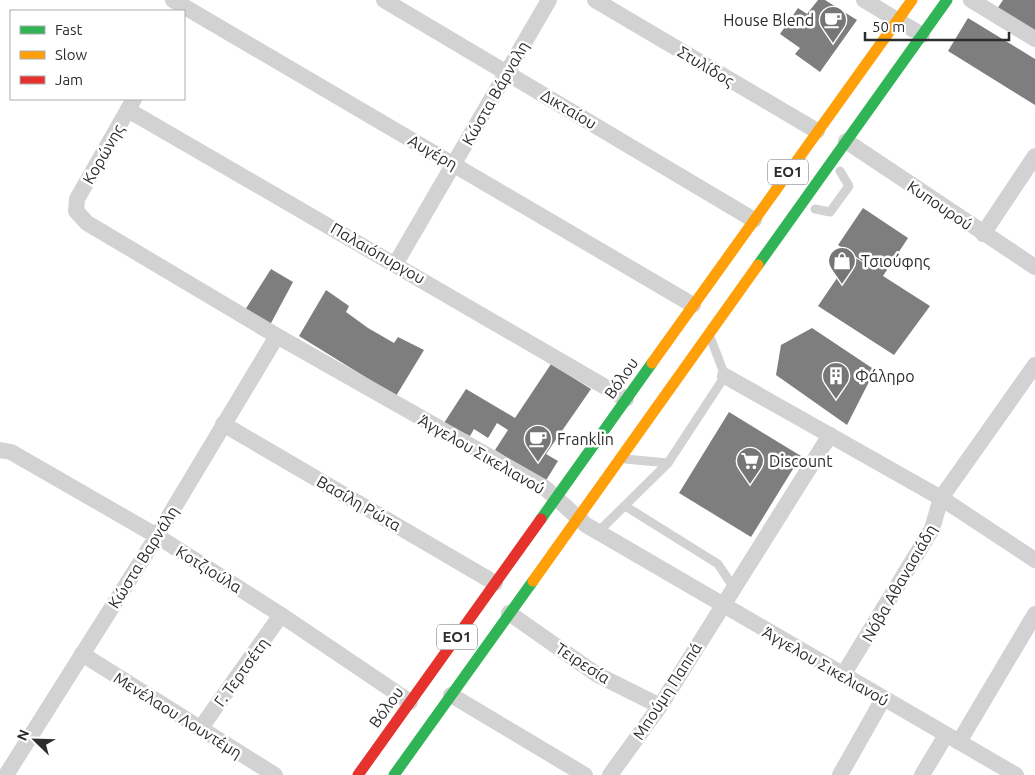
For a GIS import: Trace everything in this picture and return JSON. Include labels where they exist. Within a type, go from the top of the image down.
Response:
[{"type":"main road","name":"Βόλου","points":[[358,775],[912,0]]},
{"type":"main road","name":"ΕΟ1","points":[[394,775],[947,0]]},
{"type":"street","name":"Δικταίου","points":[[384,0],[754,220]]},
{"type":"street","name":"Κώστα Βάρναλη","points":[[396,263],[549,0]]},
{"type":"street","name":"Στυλίδος","points":[[595,0],[817,131]]},
{"type":"street","points":[[864,0],[898,18],[922,35]]},
{"type":"street","points":[[971,0],[1035,39]]},
{"type":"street","name":"Αυγέρη","points":[[182,4],[693,305]]},
{"type":"street","name":"Κορώνης","points":[[76,210],[77,199],[131,104]]},
{"type":"street","name":"Παλαιόπυργου","points":[[131,104],[626,399]]},
{"type":"street","name":"Κυπουρού","points":[[846,141],[1035,267]]},
{"type":"street","points":[[983,234],[1035,156]]},
{"type":"street","name":"Άγγελου Σικελιανού","points":[[76,210],[87,223],[277,336],[545,488],[577,518],[598,532],[952,738],[991,769],[1016,775]]},
{"type":"street","name":"Κώστα Βαρνάλη","points":[[6,775],[157,536],[277,336]]},
{"type":"street","name":"Νόβα Αθανασιάδη","points":[[844,675],[932,529],[941,498],[1035,365]]},
{"type":"street","points":[[725,376],[941,498],[1035,560]]},
{"type":"street","name":"Βασίλη Ρώτα","points":[[223,424],[495,583]]},
{"type":"street","name":"Μπούμη Παππά","points":[[610,775],[660,706],[830,435]]},
{"type":"street","name":"Κοτζιούλα","points":[[0,450],[11,452],[157,536],[282,615],[410,702]]},
{"type":"street","name":"Τειρεσία","points":[[509,613],[596,674],[660,706]]},
{"type":"street","points":[[922,775],[952,738],[1035,614]]},
{"type":"street","name":"Γ. Τερτσέτη","points":[[200,729],[282,615]]},
{"type":"street","name":"Μενέλαου Λουντέμη","points":[[82,654],[275,775]]},
{"type":"street","points":[[451,695],[585,775]]},
{"type":"street","points":[[840,775],[883,699]]},
{"type":"lane","points":[[815,209],[830,212],[849,186],[840,171]]},
{"type":"lane","points":[[598,532],[668,463],[725,376],[709,333]]},
{"type":"lane","points":[[620,458],[668,463]]},
{"type":"lane","points":[[625,506],[718,564],[734,588]]},
{"type":"building","points":[[818,0],[825,0],[857,20],[820,72],[795,54],[800,48],[780,34],[798,8],[807,14]]},
{"type":"building","points":[[1003,0],[1035,0],[1035,31],[997,9]]},
{"type":"building","points":[[968,18],[1035,59],[1035,105],[948,51]]},
{"type":"building","points":[[863,208],[908,238],[883,276],[930,306],[894,355],[818,306],[852,256],[877,271],[838,245]]},
{"type":"building","points":[[271,269],[293,282],[270,325],[245,310]]},
{"type":"building","points":[[326,290],[349,306],[346,312],[368,328],[394,343],[398,337],[424,350],[396,396],[299,336]]},
{"type":"building","name":"Φάληρο","points":[[812,328],[875,370],[847,425],[776,375],[781,345]]},
{"type":"building","points":[[551,364],[591,389],[546,454],[558,461],[545,482],[495,450],[508,430],[497,423],[488,438],[474,429],[470,436],[444,423],[466,389],[515,418]]},
{"type":"building","points":[[729,412],[801,456],[751,537],[679,493]]},
{"type":"traffic: fast","points":[[758,265],[947,0]]},
{"type":"traffic: fast","points":[[541,519],[652,363]]},
{"type":"traffic: fast","points":[[394,775],[533,581]]},
{"type":"traffic: slow","points":[[652,363],[912,0]]},
{"type":"traffic: slow","points":[[533,581],[758,265]]},
{"type":"traffic: jam","points":[[358,775],[541,519]]},
{"type":"place","name":"House Blend","points":[[833,44]]},
{"type":"place","name":"Τσιούφης","points":[[842,285]]},
{"type":"place","name":"Φάληρο","points":[[836,400]]},
{"type":"place","name":"Franklin","points":[[538,463]]},
{"type":"place","name":"Discount","points":[[750,485]]}]
